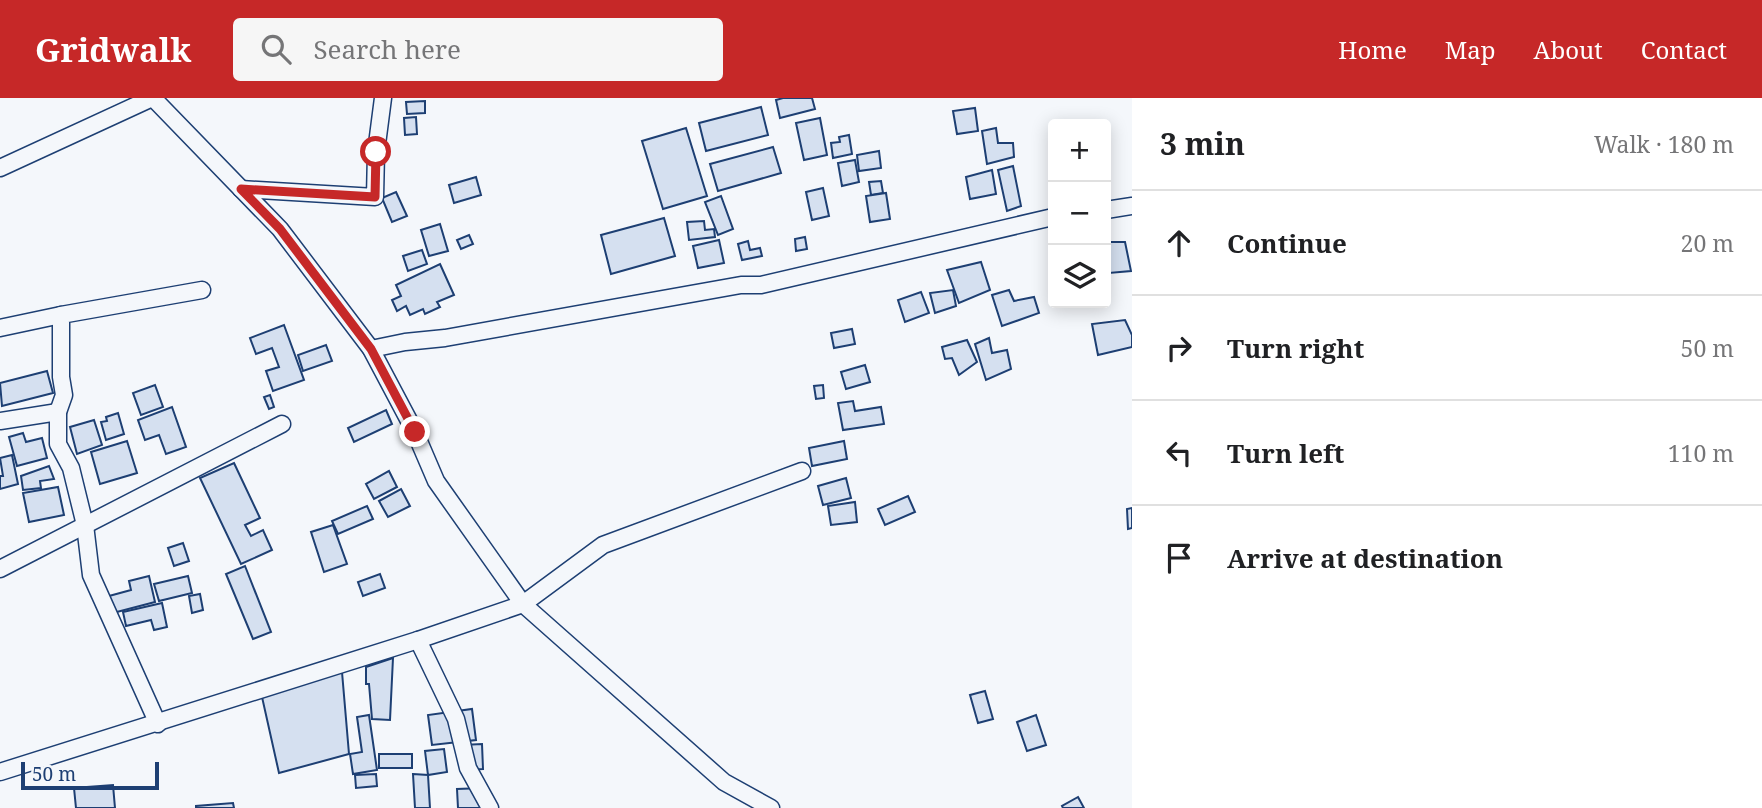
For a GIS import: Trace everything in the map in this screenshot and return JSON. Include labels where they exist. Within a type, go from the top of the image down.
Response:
[{"type":"street","points":[[0,168],[153,98],[280,229],[371,349],[415,432],[436,481],[523,604],[724,782],[771,808]]},
{"type":"street","points":[[241,189],[375,197],[376,152],[383,98]]},
{"type":"street","points":[[1111,209],[1132,206]]},
{"type":"street","points":[[371,349],[741,285],[761,285],[1048,218]]},
{"type":"street","points":[[0,328],[202,290]]},
{"type":"street","points":[[61,315],[61,377],[64,396],[58,412],[58,444],[71,468],[86,525],[91,575],[158,724]]},
{"type":"street","points":[[0,421],[58,412]]},
{"type":"street","points":[[0,569],[282,424]]},
{"type":"street","points":[[0,772],[158,724],[523,604],[603,545],[802,471]]},
{"type":"street","points":[[418,640],[456,719],[468,768],[490,808]]},
{"type":"building","points":[[812,98],[815,109],[780,118],[776,100]]},
{"type":"building","points":[[425,101],[425,113],[407,114],[406,102]]},
{"type":"building","points":[[761,107],[768,135],[706,151],[699,123]]},
{"type":"building","points":[[975,108],[978,131],[957,134],[953,111]]},
{"type":"building","points":[[416,117],[417,134],[405,135],[404,118]]},
{"type":"building","points":[[820,118],[827,155],[804,160],[796,123]]},
{"type":"building","points":[[686,128],[707,196],[663,209],[642,141]]},
{"type":"building","points":[[996,128],[998,143],[1013,143],[1014,157],[987,164],[982,131]]},
{"type":"building","points":[[849,135],[852,154],[833,158],[831,143],[840,142],[839,137]]},
{"type":"building","points":[[773,147],[781,173],[718,191],[710,164]]},
{"type":"building","points":[[879,151],[881,168],[859,171],[857,155]]},
{"type":"building","points":[[855,160],[859,182],[842,186],[838,163]]},
{"type":"building","points":[[1013,166],[1021,206],[1007,211],[998,170]]},
{"type":"building","points":[[992,170],[996,194],[970,199],[966,177]]},
{"type":"building","points":[[476,177],[481,195],[454,203],[449,185]]},
{"type":"building","points":[[881,181],[883,193],[871,195],[869,182]]},
{"type":"building","points":[[823,188],[829,216],[812,220],[806,192]]},
{"type":"building","points":[[396,192],[407,216],[392,222],[382,198]]},
{"type":"building","points":[[886,193],[890,219],[870,222],[866,196]]},
{"type":"building","points":[[721,196],[733,229],[718,235],[705,202]]},
{"type":"building","points":[[664,218],[675,256],[611,274],[601,235]]},
{"type":"building","points":[[704,221],[705,230],[714,229],[715,237],[689,240],[687,222]]},
{"type":"building","points":[[440,224],[448,251],[429,256],[421,230]]},
{"type":"building","points":[[469,235],[473,244],[461,249],[457,240]]},
{"type":"building","points":[[805,237],[807,249],[796,251],[795,239]]},
{"type":"building","points":[[719,240],[724,263],[698,268],[693,246]]},
{"type":"building","points":[[748,241],[750,250],[760,248],[762,256],[742,260],[738,244]]},
{"type":"building","points":[[1111,242],[1125,242],[1131,271],[1111,273]]},
{"type":"building","points":[[422,250],[427,264],[408,271],[403,256]]},
{"type":"building","points":[[981,262],[990,290],[959,303],[947,270]]},
{"type":"building","points":[[440,264],[454,295],[437,302],[440,307],[425,314],[423,309],[410,315],[406,306],[397,311],[392,300],[401,296],[396,285]]},
{"type":"building","points":[[953,290],[956,306],[935,313],[930,293]]},
{"type":"building","points":[[1009,290],[1014,301],[1034,297],[1039,313],[1002,326],[992,295]]},
{"type":"building","points":[[921,292],[929,313],[905,322],[898,300]]},
{"type":"building","points":[[1125,320],[1132,335],[1132,347],[1098,355],[1092,324]]},
{"type":"building","points":[[284,325],[304,380],[273,391],[266,371],[279,367],[272,348],[256,354],[250,338]]},
{"type":"building","points":[[852,329],[855,344],[834,348],[831,333]]},
{"type":"building","points":[[989,338],[992,353],[1007,350],[1011,369],[986,380],[975,344]]},
{"type":"building","points":[[967,340],[977,362],[959,375],[952,358],[945,359],[942,347]]},
{"type":"building","points":[[326,345],[332,361],[303,371],[298,355]]},
{"type":"building","points":[[865,365],[870,382],[846,389],[841,372]]},
{"type":"building","points":[[47,371],[53,393],[2,406],[0,383]]},
{"type":"building","points":[[155,385],[163,407],[141,415],[133,393]]},
{"type":"building","points":[[823,385],[824,398],[816,399],[814,386]]},
{"type":"building","points":[[270,395],[274,407],[269,409],[264,397]]},
{"type":"building","points":[[853,401],[855,411],[881,407],[884,424],[843,430],[838,403]]},
{"type":"building","points":[[172,407],[186,447],[166,454],[159,435],[145,440],[138,420]]},
{"type":"building","points":[[386,410],[392,424],[354,442],[348,428]]},
{"type":"building","points":[[118,413],[124,434],[106,440],[101,422]]},
{"type":"building","points":[[94,420],[102,445],[77,454],[70,427]]},
{"type":"building","points":[[23,433],[26,442],[42,438],[47,458],[17,466],[9,437]]},
{"type":"building","points":[[127,441],[137,473],[100,484],[91,452]]},
{"type":"building","points":[[844,441],[847,459],[812,466],[809,448]]},
{"type":"building","points":[[12,455],[18,484],[0,489],[0,476],[3,476],[0,458]]},
{"type":"building","points":[[234,463],[260,518],[245,525],[251,536],[263,530],[272,550],[241,564],[200,478]]},
{"type":"building","points":[[49,466],[54,479],[40,481],[41,488],[23,490],[21,476]]},
{"type":"building","points":[[389,471],[397,487],[374,499],[366,484]]},
{"type":"building","points":[[846,478],[851,498],[823,505],[818,486]]},
{"type":"building","points":[[58,487],[64,515],[29,522],[23,493]]},
{"type":"building","points":[[401,489],[410,506],[388,517],[379,501]]},
{"type":"building","points":[[908,496],[915,512],[885,525],[878,509]]},
{"type":"building","points":[[855,502],[857,522],[831,525],[828,506]]},
{"type":"building","points":[[367,506],[373,519],[338,534],[332,521]]},
{"type":"building","points":[[1132,508],[1132,528],[1128,529],[1127,509]]},
{"type":"building","points":[[333,525],[347,564],[324,572],[311,532]]},
{"type":"building","points":[[183,543],[189,561],[174,566],[168,548]]},
{"type":"building","points":[[245,566],[271,632],[253,639],[226,574]]},
{"type":"building","points":[[380,574],[385,588],[363,596],[358,582]]},
{"type":"building","points":[[149,576],[155,602],[113,613],[109,596],[131,590],[129,581]]},
{"type":"building","points":[[188,576],[192,593],[159,601],[154,584]]},
{"type":"building","points":[[200,594],[203,610],[192,613],[189,596]]},
{"type":"building","points":[[162,603],[167,627],[154,630],[151,620],[126,626],[123,612]]},
{"type":"building","points":[[393,658],[390,720],[372,719],[366,667]]},
{"type":"building","points":[[342,672],[349,754],[279,773],[262,697]]},
{"type":"building","points":[[985,691],[993,719],[978,723],[970,695]]},
{"type":"building","points":[[472,709],[476,740],[432,745],[428,715]]},
{"type":"building","points":[[369,715],[377,770],[353,774],[350,754],[362,752],[357,717]]},
{"type":"building","points":[[1036,715],[1046,745],[1027,751],[1017,722]]},
{"type":"building","points":[[482,744],[483,769],[463,770],[462,745]]},
{"type":"building","points":[[444,749],[447,772],[428,775],[425,751]]},
{"type":"building","points":[[379,754],[412,754],[412,768],[379,768]]},
{"type":"building","points":[[376,774],[377,786],[356,788],[355,775]]},
{"type":"building","points":[[413,774],[428,775],[430,808],[415,808]]},
{"type":"building","points":[[113,785],[115,808],[76,808],[74,788]]},
{"type":"building","points":[[483,788],[484,808],[458,808],[457,789]]},
{"type":"building","points":[[1078,797],[1084,808],[1063,808],[1062,806]]},
{"type":"building","points":[[233,803],[234,808],[196,808],[196,806]]},
{"type":"route","points":[[376,152],[375,197],[241,189],[280,229],[371,349],[415,432]]}]
